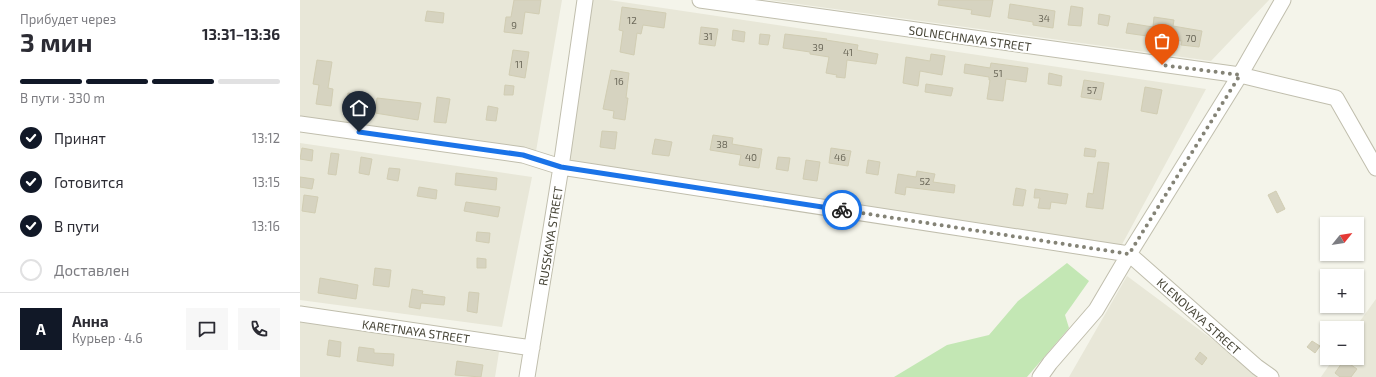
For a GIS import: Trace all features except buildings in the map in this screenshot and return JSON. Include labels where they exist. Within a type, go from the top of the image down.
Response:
[{"type":"street","name":"RUSSKAYA STREET","points":[[527,377],[561,167],[585,0]]},
{"type":"street","name":"SOLNECHNAYA STREET","points":[[700,0],[1240,75],[1336,98],[1376,168]]},
{"type":"street","points":[[1040,377],[1050,363],[1096,310],[1240,75],[1283,0]]},
{"type":"street","points":[[300,124],[523,155],[561,167],[1129,254]]},
{"type":"street","name":"KLENOVAYA STREET","points":[[1129,254],[1257,367],[1271,377]]},
{"type":"street","name":"KARETNAYA STREET","points":[[300,314],[532,348]]},
{"type":"shaded area","points":[[300,0],[562,0],[535,157],[300,122]]},
{"type":"shaded area","points":[[583,0],[609,0],[1206,89],[1119,250],[556,160]]},
{"type":"shaded area","points":[[769,0],[1269,0],[1211,61]]},
{"type":"shaded area","points":[[300,143],[532,177],[502,327],[300,300]]},
{"type":"shaded area","points":[[1127,276],[1263,377],[1069,377]]},
{"type":"shaded area","points":[[1376,299],[1376,377],[1321,377],[1329,365],[1364,365],[1364,321],[1360,321]]},
{"type":"shaded area","points":[[300,322],[499,352],[495,377],[300,377]]},
{"type":"green space","points":[[1067,263],[1089,281],[1065,315],[1069,328],[1027,377],[894,377],[947,345],[989,335],[1018,301]]},
{"type":"way so far","points":[[842,210],[1129,254],[1240,75],[1162,65]]},
{"type":"route","points":[[359,132],[523,155],[561,167],[842,210]]}]
